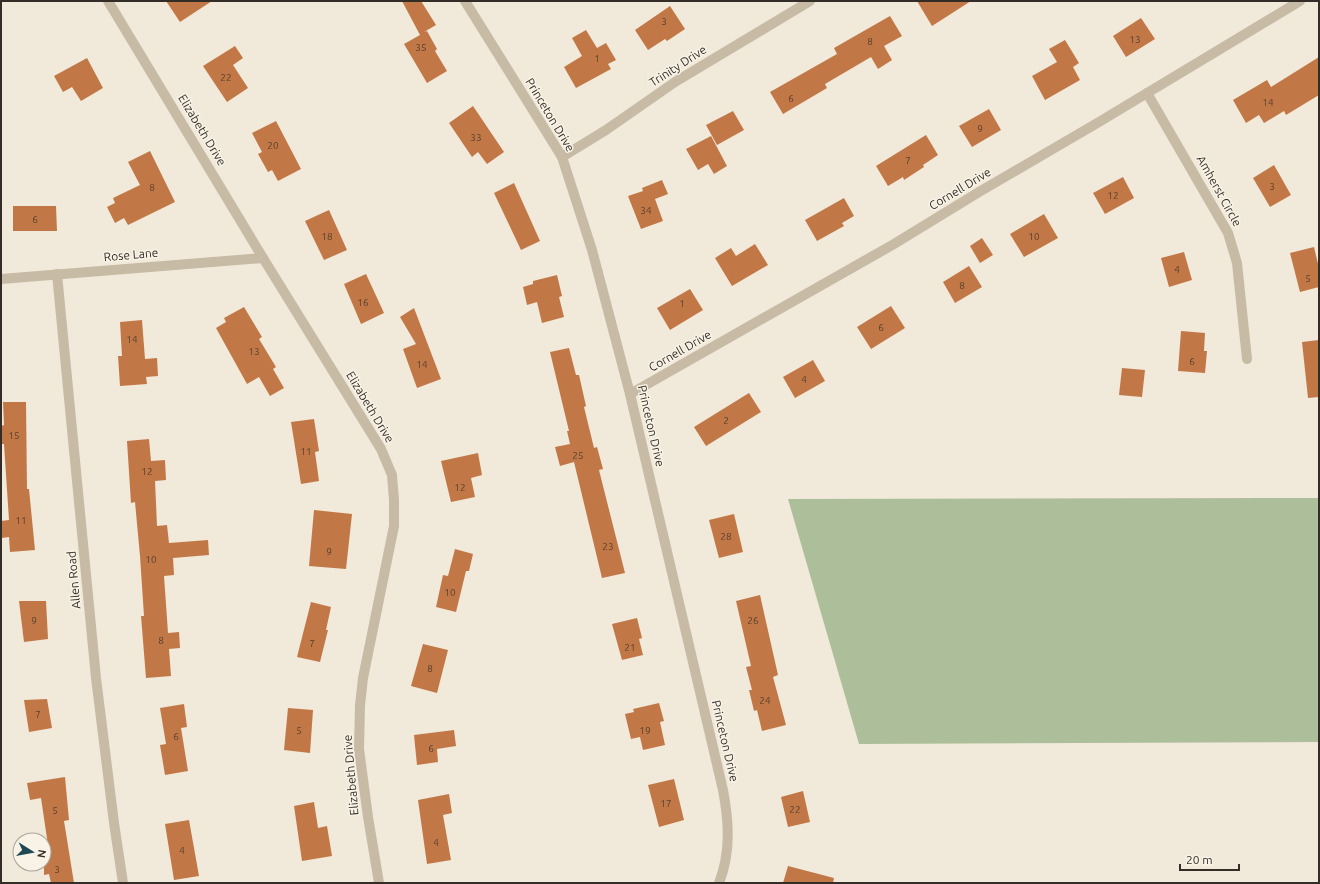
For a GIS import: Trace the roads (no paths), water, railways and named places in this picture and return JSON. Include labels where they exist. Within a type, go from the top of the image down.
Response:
[{"type":"street","name":"Elizabeth Drive","points":[[108,1],[263,258],[382,449],[392,475],[394,526],[364,669],[360,705],[359,748],[368,817],[379,883]]},
{"type":"street","name":"Princeton Drive","points":[[465,1],[562,157],[592,250],[630,394],[727,810],[728,843],[718,883]]},
{"type":"street","name":"Trinity Drive","points":[[562,157],[606,130],[675,82],[810,1]]},
{"type":"street","name":"Cornell Drive","points":[[630,394],[894,244],[1300,1]]},
{"type":"street","name":"Amherst Circle","points":[[1147,93],[1228,234],[1238,263],[1247,359]]},
{"type":"street","name":"Rose Lane","points":[[1,279],[263,258]]},
{"type":"street","name":"Allen Road","points":[[58,274],[96,670],[114,823],[123,883]]}]
